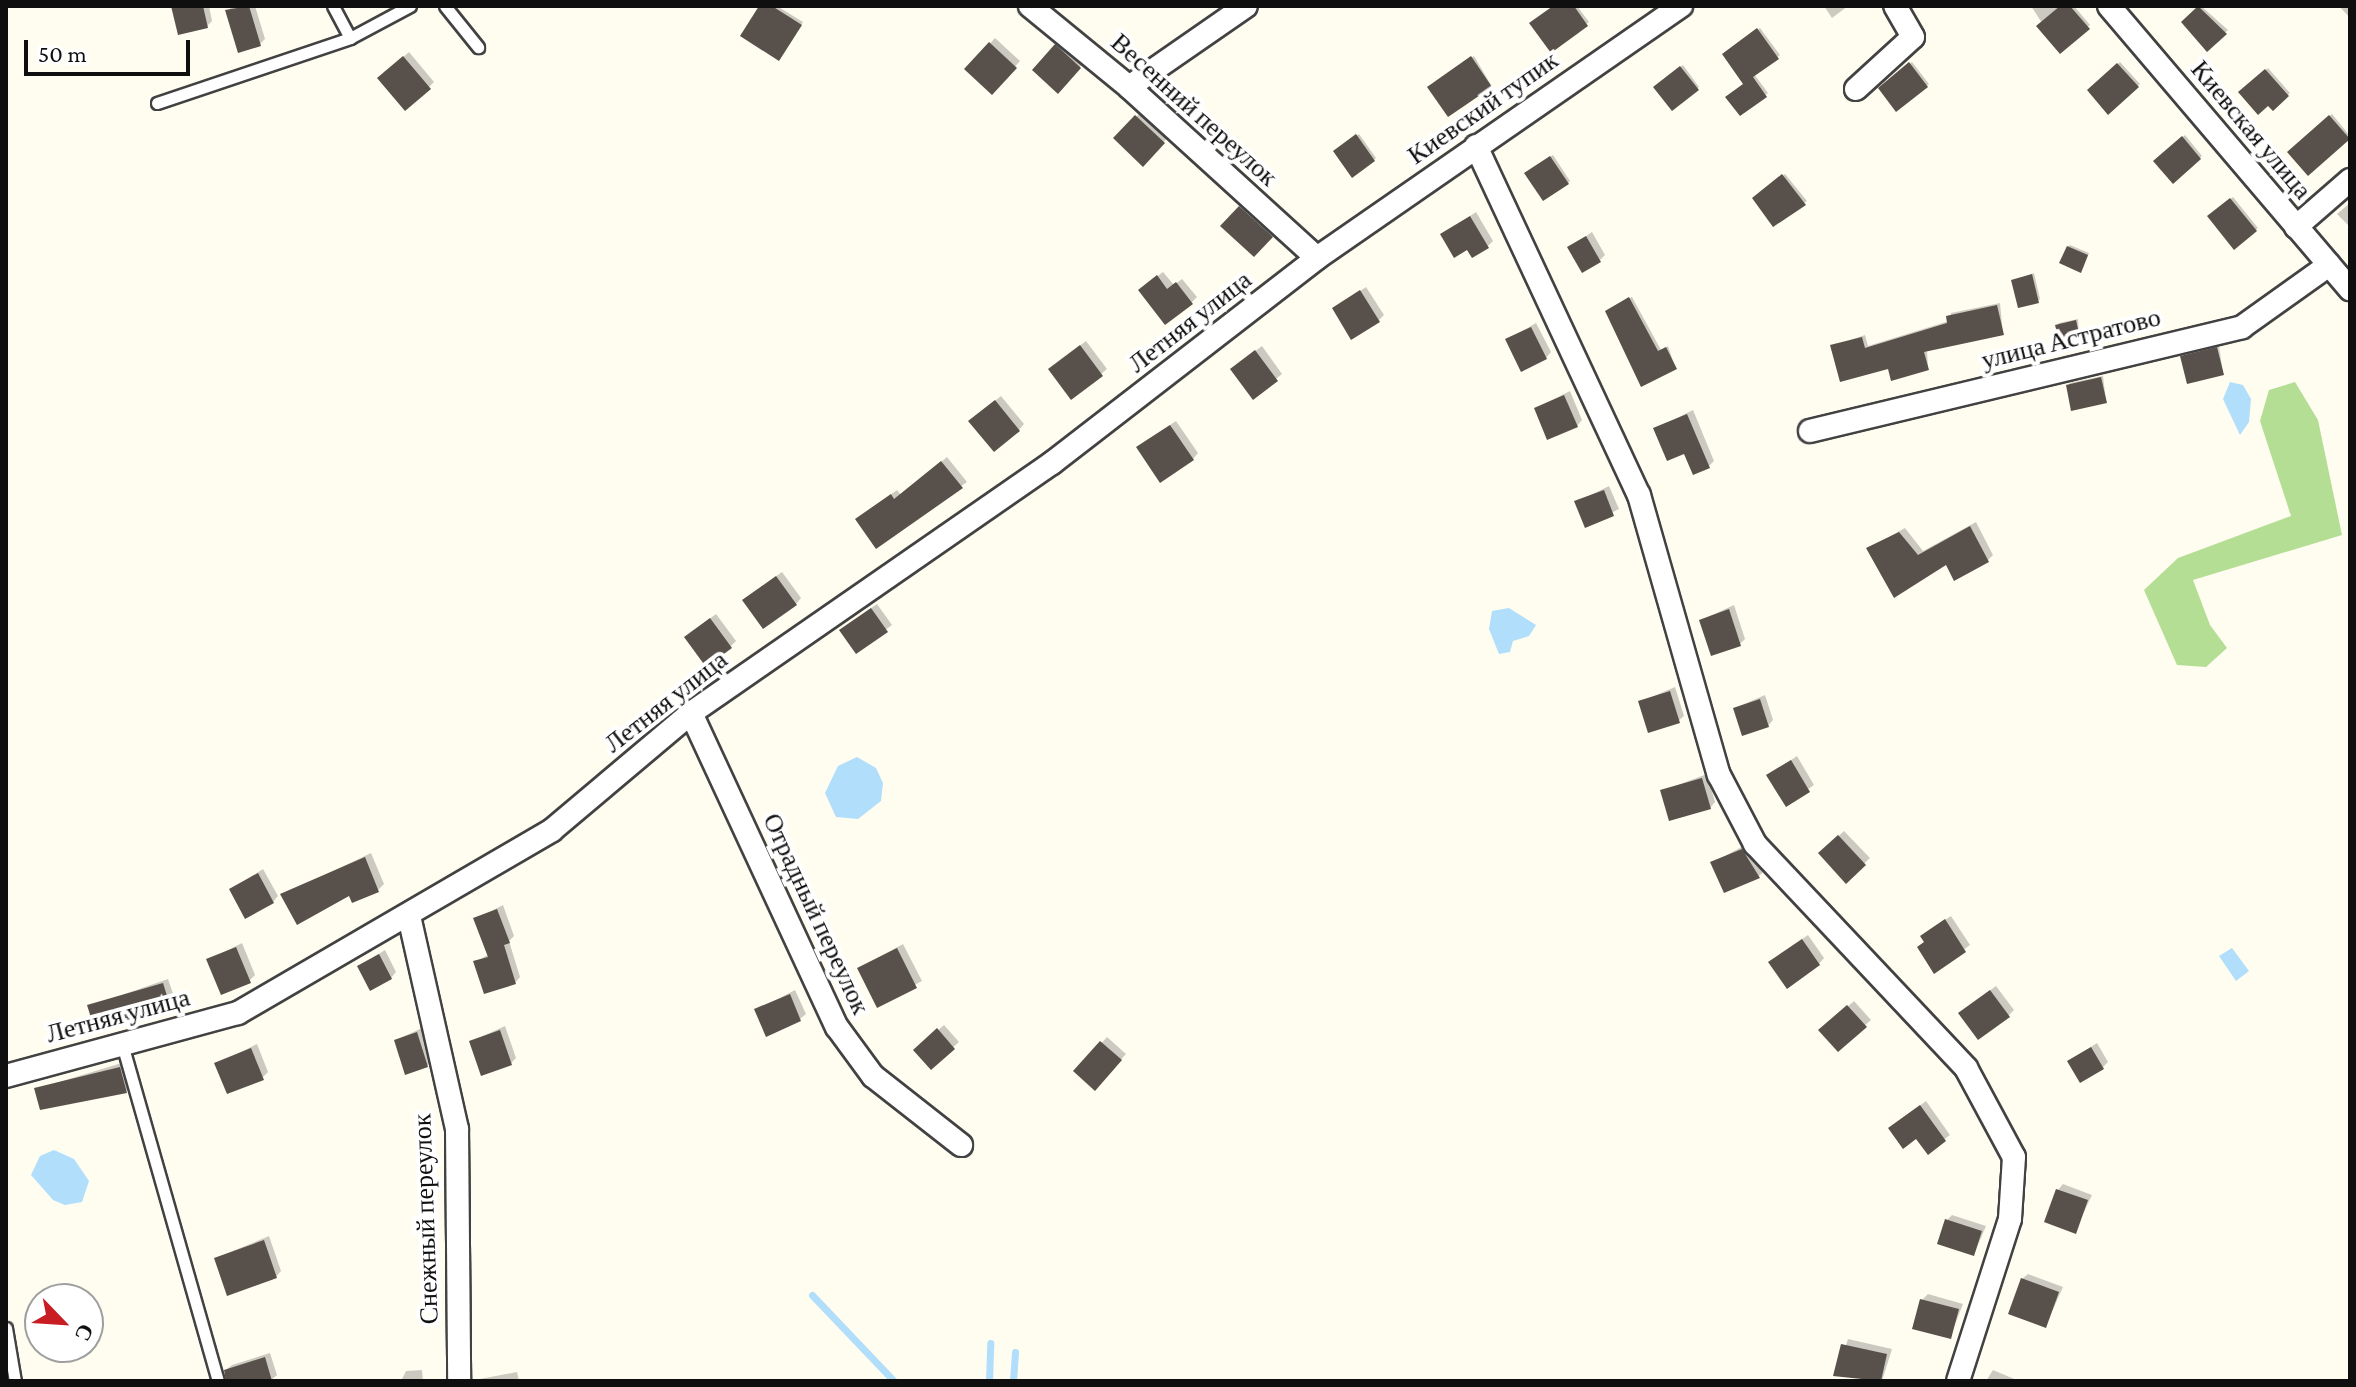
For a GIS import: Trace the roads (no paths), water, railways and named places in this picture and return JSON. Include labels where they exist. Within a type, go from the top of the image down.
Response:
[{"type":"street","name":"Весенний переулок","points":[[1030,6],[1129,87],[1311,263]]},
{"type":"street","points":[[1129,87],[1246,6]]},
{"type":"street","name":"Киевский тупик","points":[[1311,263],[1681,6]]},
{"type":"street","points":[[1856,89],[1913,37],[1895,6]]},
{"type":"street","name":"Киевская улица","points":[[2109,6],[2350,289]]},
{"type":"street","points":[[1476,146],[1639,495],[1719,775],[1755,844],[1966,1068],[2014,1157],[2010,1219],[1958,1381]]},
{"type":"street","points":[[2296,227],[2350,180]]},
{"type":"street","name":"Летняя улица","points":[[6,1076],[238,1013],[552,830],[691,713],[1052,463],[1311,263]]},
{"type":"street","name":"улица Астратово","points":[[1810,431],[2242,327],[2329,265]]},
{"type":"street","name":"Отрадный переулок","points":[[691,713],[837,1027],[873,1076],[961,1145]]},
{"type":"street","name":"Снежный переулок","points":[[409,916],[457,1129],[459,1381]]},
{"type":"lane","points":[[333,6],[350,38]]},
{"type":"lane","points":[[157,103],[350,38],[410,6]]},
{"type":"lane","points":[[445,6],[478,47]]},
{"type":"lane","points":[[122,1044],[218,1381]]},
{"type":"lane","points":[[6,1328],[15,1381]]},
{"type":"water","points":[[2230,382],[2243,385],[2251,399],[2249,422],[2240,435],[2223,399]]},
{"type":"water","points":[[1509,608],[1536,625],[1529,636],[1513,641],[1510,652],[1499,654],[1489,629],[1492,611]]},
{"type":"water","points":[[857,757],[876,768],[883,783],[881,801],[858,819],[836,817],[825,793],[838,766]]},
{"type":"water","points":[[2232,948],[2249,971],[2236,981],[2219,956]]},
{"type":"water","points":[[54,1150],[74,1159],[89,1181],[82,1202],[65,1205],[53,1200],[31,1175],[40,1156]]},
{"type":"waterway","points":[[812,1295],[894,1381]]},
{"type":"waterway","points":[[989,1381],[990,1343]]},
{"type":"waterway","points":[[1013,1381],[1015,1352]]}]
